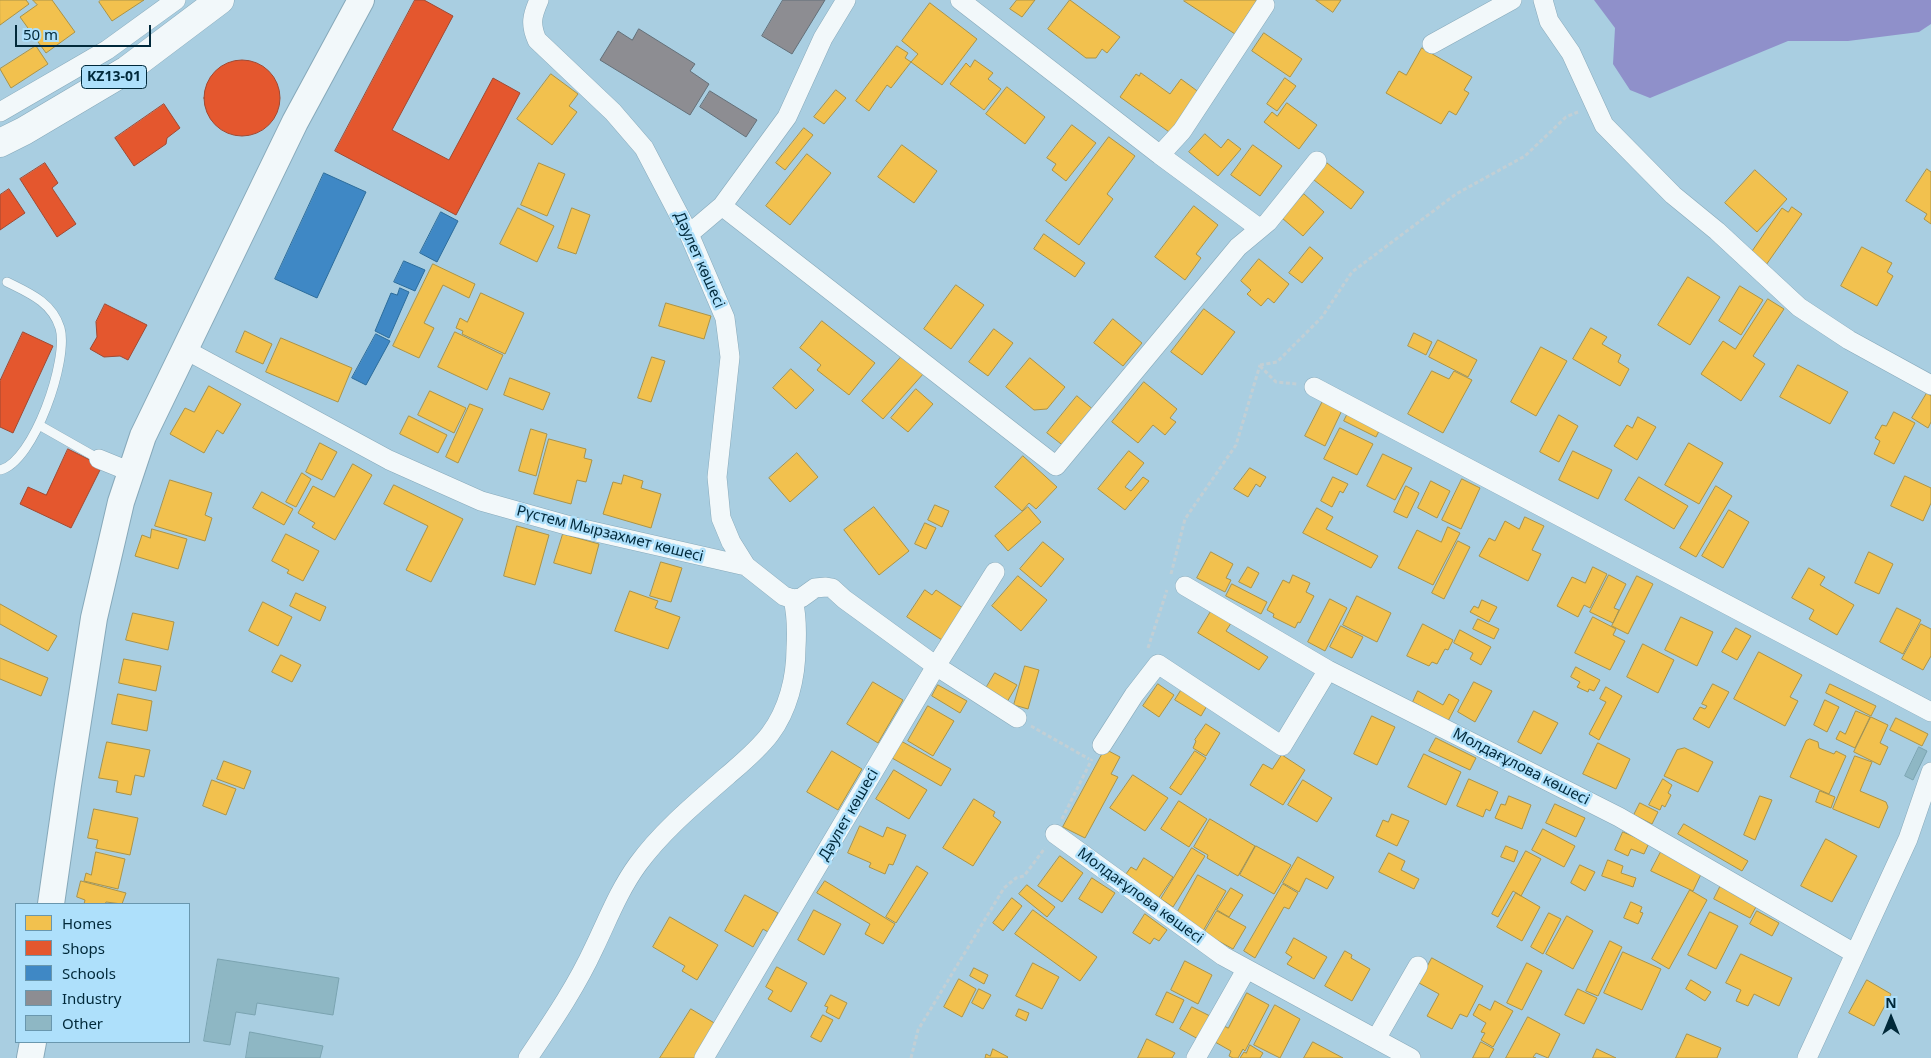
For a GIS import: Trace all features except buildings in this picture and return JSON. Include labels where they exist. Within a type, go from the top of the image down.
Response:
[{"type":"highway","name":"KZ13-01","points":[[0,143],[24,131],[127,70],[220,0]]},
{"type":"main road","points":[[52,903],[94,618],[121,502],[130,472],[143,436],[184,349],[296,122],[361,0]]},
{"type":"main road","points":[[30,1058],[33,1043]]},
{"type":"street","points":[[2,109],[107,50],[176,0]]},
{"type":"street","name":"Дәулет көшесі","points":[[538,0],[531,18],[532,29],[537,40],[613,112],[644,148],[689,234],[724,318],[730,357],[718,476],[721,518],[731,542],[746,566]]},
{"type":"street","points":[[689,234],[722,206],[786,117],[823,38],[846,0]]},
{"type":"street","points":[[960,0],[1160,155],[1259,228]]},
{"type":"street","points":[[1432,44],[1512,0]]},
{"type":"street","points":[[1543,0],[1549,21],[1571,52],[1604,125],[1673,195],[1799,306],[1849,340],[1931,385]]},
{"type":"street","points":[[1160,155],[1182,131],[1265,5]]},
{"type":"street","points":[[722,206],[1056,466],[1238,247],[1268,222],[1316,161]]},
{"type":"street","name":"Рүстем Мырзахмет көшесі","points":[[184,349],[389,460],[481,501],[570,526],[746,566],[784,596],[793,599]]},
{"type":"street","points":[[1314,387],[1931,712]]},
{"type":"street","points":[[98,459],[130,472]]},
{"type":"street","name":"Дәулет көшесі","points":[[704,1058],[936,666],[995,572]]},
{"type":"street","name":"Молдағұлова көшесі","points":[[1186,586],[1328,670],[1619,817],[1854,953]]},
{"type":"street","points":[[528,1058],[561,1010],[594,948],[614,900],[638,864],[664,833],[755,751],[781,716],[790,694],[796,662],[797,617],[793,599],[801,598],[815,588],[832,588],[844,599],[936,666],[1017,718]]},
{"type":"street","points":[[1097,753],[1134,695],[1158,664],[1282,746],[1328,670]]},
{"type":"street","points":[[1807,1058],[1908,839],[1931,772]]},
{"type":"street","name":"Молдағұлова көшесі","points":[[1055,834],[1223,956],[1385,1048],[1411,1058]]},
{"type":"street","points":[[1385,1048],[1418,966]]},
{"type":"street","points":[[1196,1058],[1246,970]]},
{"type":"lane","points":[[0,470],[15,460],[39,425],[59,365],[61,346],[60,329],[52,311],[39,298],[7,282]]},
{"type":"lane","points":[[39,425],[98,459]]},
{"type":"path","points":[[1260,365],[1277,362],[1322,317],[1352,272],[1456,194],[1525,156],[1566,118],[1594,104]]},
{"type":"path","points":[[1260,365],[1276,382],[1314,387]]},
{"type":"path","points":[[1158,664],[1148,648],[1169,583],[1186,519],[1236,445],[1260,365]]},
{"type":"path","points":[[911,1058],[918,1030],[1004,888],[1016,878],[1024,876],[1028,872],[1055,834],[1097,753],[1017,718]]},
{"type":"water","points":[[1594,0],[1931,0],[1931,24],[1919,32],[1848,41],[1788,41],[1650,98],[1630,90],[1613,64],[1615,28]]}]
